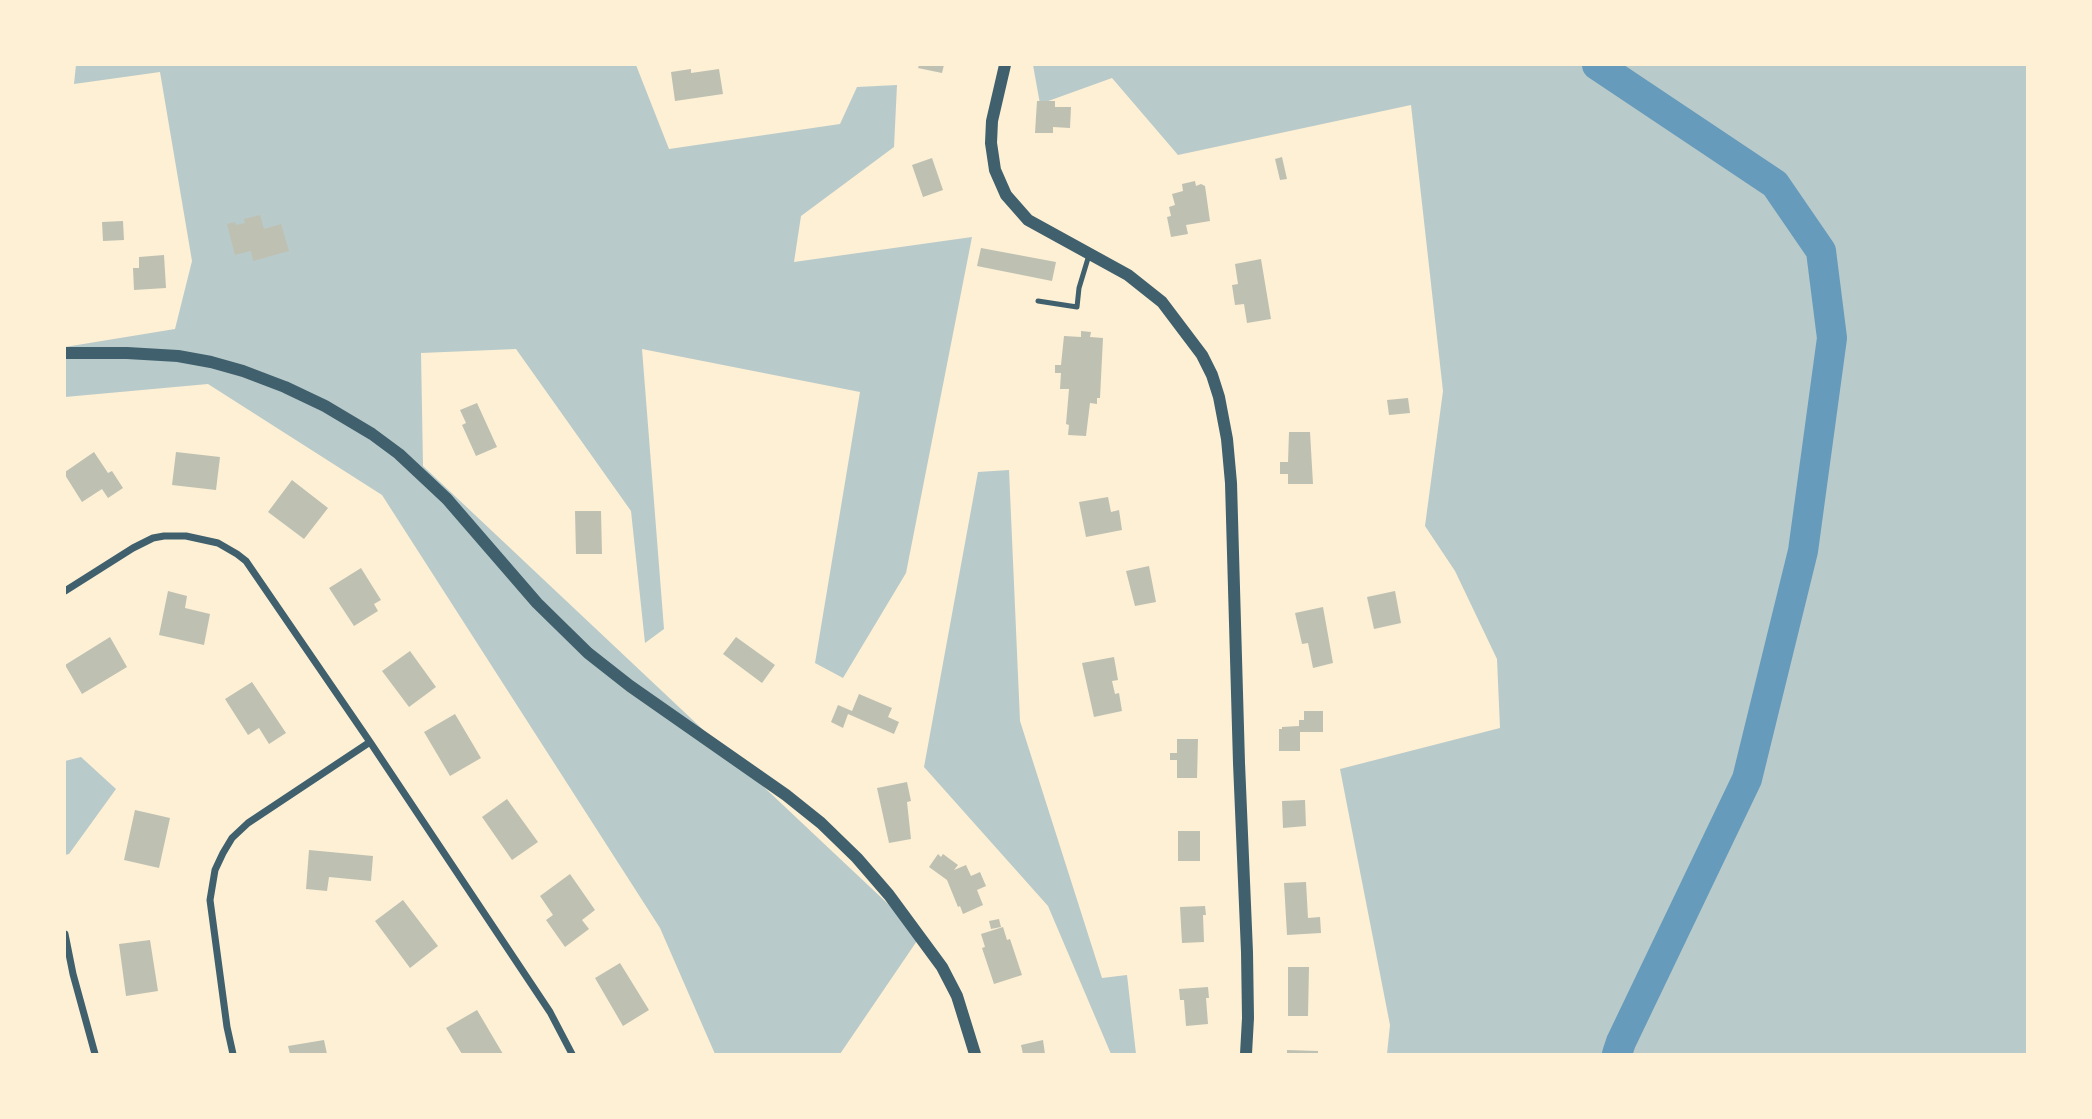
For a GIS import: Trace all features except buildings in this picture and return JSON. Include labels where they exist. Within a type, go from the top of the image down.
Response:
[{"type":"street","points":[[1004,65],[992,121],[995,170],[1000,186],[1012,204],[1028,220],[1128,275],[1163,302],[1202,355],[1219,397],[1227,439],[1231,484],[1247,952],[1246,1054]]},
{"type":"street","points":[[65,354],[178,356],[243,371],[324,406],[372,434],[399,454],[447,499],[537,603],[588,653],[629,686],[786,795],[821,823],[857,858],[890,895],[942,967],[957,996],[975,1054]]},
{"type":"street","points":[[65,590],[153,538],[186,536],[218,543],[237,554],[253,570],[370,742],[550,1012],[572,1054]]},
{"type":"street","points":[[233,1054],[210,900],[215,870],[222,853],[232,838],[248,823],[370,742]]},
{"type":"street","points":[[65,934],[94,1054]]},
{"type":"lane","points":[[1038,301],[1077,307],[1079,288],[1089,255]]},
{"type":"shaded area","points":[[76,65],[636,65],[669,149],[840,124],[857,87],[897,85],[894,147],[801,216],[794,262],[972,237],[906,573],[843,678],[815,663],[860,392],[642,349],[664,629],[645,643],[631,511],[516,349],[421,353],[423,466],[921,935],[840,1054],[715,1054],[660,928],[382,495],[208,384],[65,397],[65,347],[175,329],[192,261],[160,72],[74,84]]},
{"type":"shaded area","points":[[1033,65],[2027,65],[2027,1054],[1387,1054],[1390,1025],[1340,769],[1500,728],[1497,659],[1455,571],[1425,526],[1443,391],[1411,105],[1178,155],[1112,78],[1040,104]]},
{"type":"shaded area","points":[[1009,470],[1020,721],[1102,978],[1127,975],[1136,1054],[1111,1054],[1048,906],[924,767],[978,472]]},
{"type":"shaded area","points":[[81,757],[116,789],[69,854],[65,855],[65,761]]},
{"type":"waterway","points":[[1597,65],[1775,184],[1821,251],[1832,338],[1803,551],[1747,779],[1617,1054]]}]
